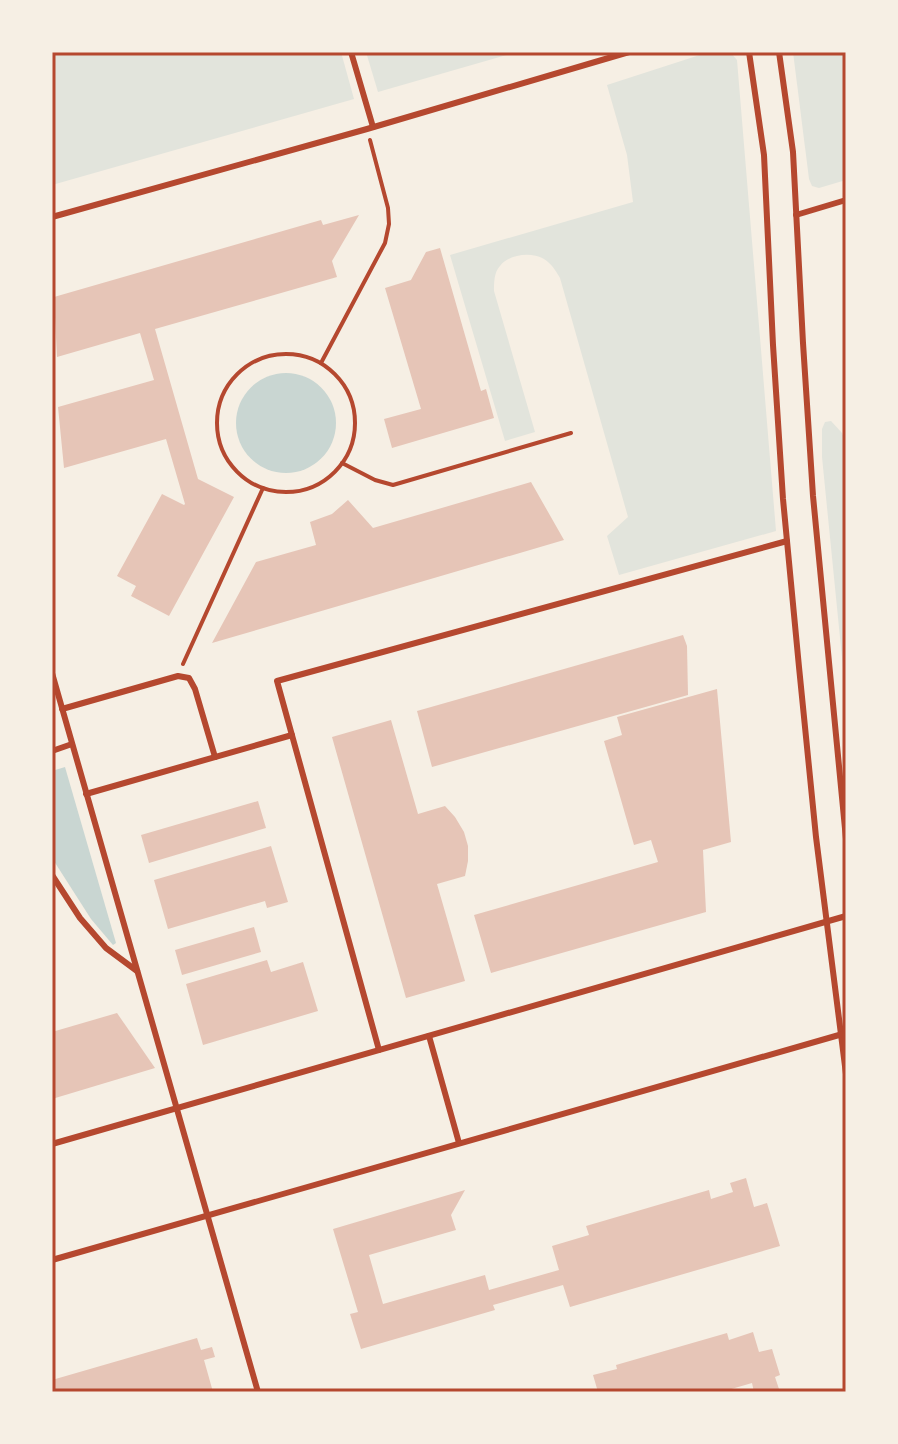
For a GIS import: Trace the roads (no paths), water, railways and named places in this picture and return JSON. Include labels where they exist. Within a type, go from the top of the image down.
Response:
[{"type":"lane","points":[[351,52],[370,128]]},
{"type":"lane","points":[[52,217],[629,52]]},
{"type":"lane","points":[[749,52],[764,155],[787,541],[813,806],[844,1034],[846,1074]]},
{"type":"lane","points":[[779,52],[793,152],[813,496],[846,839]]},
{"type":"lane","points":[[796,215],[846,200]]},
{"type":"lane","points":[[379,1050],[277,681],[787,541]]},
{"type":"lane","points":[[52,673],[258,1392]]},
{"type":"lane","points":[[62,709],[178,676],[189,678],[215,757]]},
{"type":"lane","points":[[86,794],[292,735]]},
{"type":"lane","points":[[52,751],[72,744]]},
{"type":"lane","points":[[52,875],[80,918],[106,948],[137,971]]},
{"type":"lane","points":[[52,1144],[846,916]]},
{"type":"lane","points":[[52,1260],[844,1034]]},
{"type":"lane","points":[[429,1036],[459,1143]]}]
